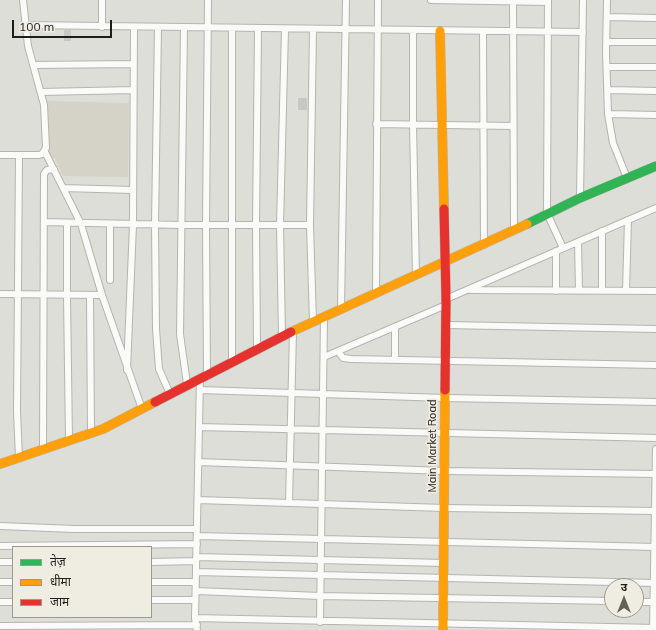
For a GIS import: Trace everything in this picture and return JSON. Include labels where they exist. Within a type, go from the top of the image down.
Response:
[{"type":"street","points":[[23,0],[25,25],[46,116],[47,144],[45,152],[81,224],[102,295],[127,370],[142,409]]},
{"type":"street","points":[[102,0],[102,27]]},
{"type":"street","points":[[196,624],[200,390],[204,376],[208,0]]},
{"type":"street","points":[[341,309],[346,0]]},
{"type":"street","points":[[376,293],[378,0]]},
{"type":"street","points":[[431,0],[548,1],[547,214],[564,248]]},
{"type":"street","points":[[580,198],[583,0]]},
{"type":"street","points":[[607,0],[608,114],[613,143],[627,178]]},
{"type":"street","points":[[513,1],[514,230]]},
{"type":"street","points":[[607,17],[656,18]]},
{"type":"street","points":[[25,25],[313,30],[583,32]]},
{"type":"street","points":[[127,370],[133,224],[134,27]]},
{"type":"street","points":[[158,27],[155,225],[157,356],[159,369],[170,394]]},
{"type":"street","points":[[184,28],[180,334],[187,384]]},
{"type":"street","points":[[232,28],[232,361]]},
{"type":"street","points":[[257,349],[256,225],[258,29]]},
{"type":"street","points":[[282,337],[280,225],[285,29]]},
{"type":"street","points":[[313,30],[310,225],[313,322]]},
{"type":"street","points":[[413,30],[416,275]]},
{"type":"street","name":"Main Market Road","points":[[440,30],[446,302],[443,627]]},
{"type":"street","points":[[483,31],[482,126],[484,245]]},
{"type":"street","points":[[607,42],[656,42]]},
{"type":"street","points":[[33,65],[133,64]]},
{"type":"street","points":[[608,67],[656,67]]},
{"type":"street","points":[[41,92],[133,90]]},
{"type":"street","points":[[608,90],[656,91]]},
{"type":"street","points":[[608,114],[656,115]]},
{"type":"street","points":[[376,124],[513,126]]},
{"type":"street","points":[[0,155],[39,155],[45,152]]},
{"type":"street","points":[[19,155],[19,458]]},
{"type":"street","points":[[0,464],[91,434],[142,409],[232,361],[313,322],[484,245],[580,198],[656,166]]},
{"type":"street","points":[[44,450],[44,174],[47,170],[54,169]]},
{"type":"street","points":[[63,188],[133,190]]},
{"type":"street","points":[[324,357],[395,327],[467,290],[656,208]]},
{"type":"street","points":[[626,291],[628,220]]},
{"type":"street","points":[[44,222],[155,225],[310,225]]},
{"type":"street","points":[[67,223],[66,295],[69,441]]},
{"type":"street","points":[[110,224],[110,280]]},
{"type":"street","points":[[602,231],[602,291]]},
{"type":"street","points":[[578,242],[579,291]]},
{"type":"street","points":[[556,251],[556,291]]},
{"type":"street","points":[[467,290],[656,291]]},
{"type":"street","points":[[0,294],[102,295]]},
{"type":"street","points":[[90,296],[91,434]]},
{"type":"street","points":[[320,622],[324,430],[324,317]]},
{"type":"street","points":[[446,325],[656,329]]},
{"type":"street","points":[[395,327],[395,360]]},
{"type":"street","points":[[289,503],[293,332]]},
{"type":"street","points":[[338,351],[346,359],[656,366]]},
{"type":"street","points":[[200,390],[445,398],[656,402]]},
{"type":"street","points":[[199,427],[656,438]]},
{"type":"street","points":[[0,626],[125,628],[196,624],[320,622],[443,627],[654,629],[656,448]]},
{"type":"street","points":[[198,462],[444,471],[656,474]]},
{"type":"street","points":[[198,500],[444,508],[655,511]]},
{"type":"street","points":[[0,526],[74,529],[197,528]]},
{"type":"street","points":[[197,536],[655,547]]},
{"type":"street","points":[[0,546],[197,544]]},
{"type":"street","points":[[152,562],[197,559],[444,563]]},
{"type":"street","points":[[0,562],[12,562]]},
{"type":"street","points":[[196,572],[655,583]]},
{"type":"street","points":[[0,582],[12,582]]},
{"type":"street","points":[[152,582],[196,582]]},
{"type":"street","points":[[196,591],[320,596],[604,601]]},
{"type":"street","points":[[152,600],[196,600]]},
{"type":"street","points":[[0,602],[12,602]]},
{"type":"street","points":[[644,602],[655,602]]},
{"type":"shaded area","points":[[46,101],[129,103],[128,177],[63,176],[55,158],[48,157]]},
{"type":"building","points":[[64,30],[71,30],[71,41],[64,41]]},
{"type":"building","points":[[298,98],[307,98],[307,110],[298,110]]},
{"type":"traffic: fast","points":[[527,224],[580,198],[656,166]]},
{"type":"traffic: slow","points":[[440,31],[444,209]]},
{"type":"traffic: slow","points":[[291,332],[527,224]]},
{"type":"traffic: slow","points":[[443,630],[445,390]]},
{"type":"traffic: slow","points":[[0,464],[103,429],[155,402]]},
{"type":"traffic: jam","points":[[444,209],[446,299],[445,390]]},
{"type":"traffic: jam","points":[[155,402],[291,332]]}]
